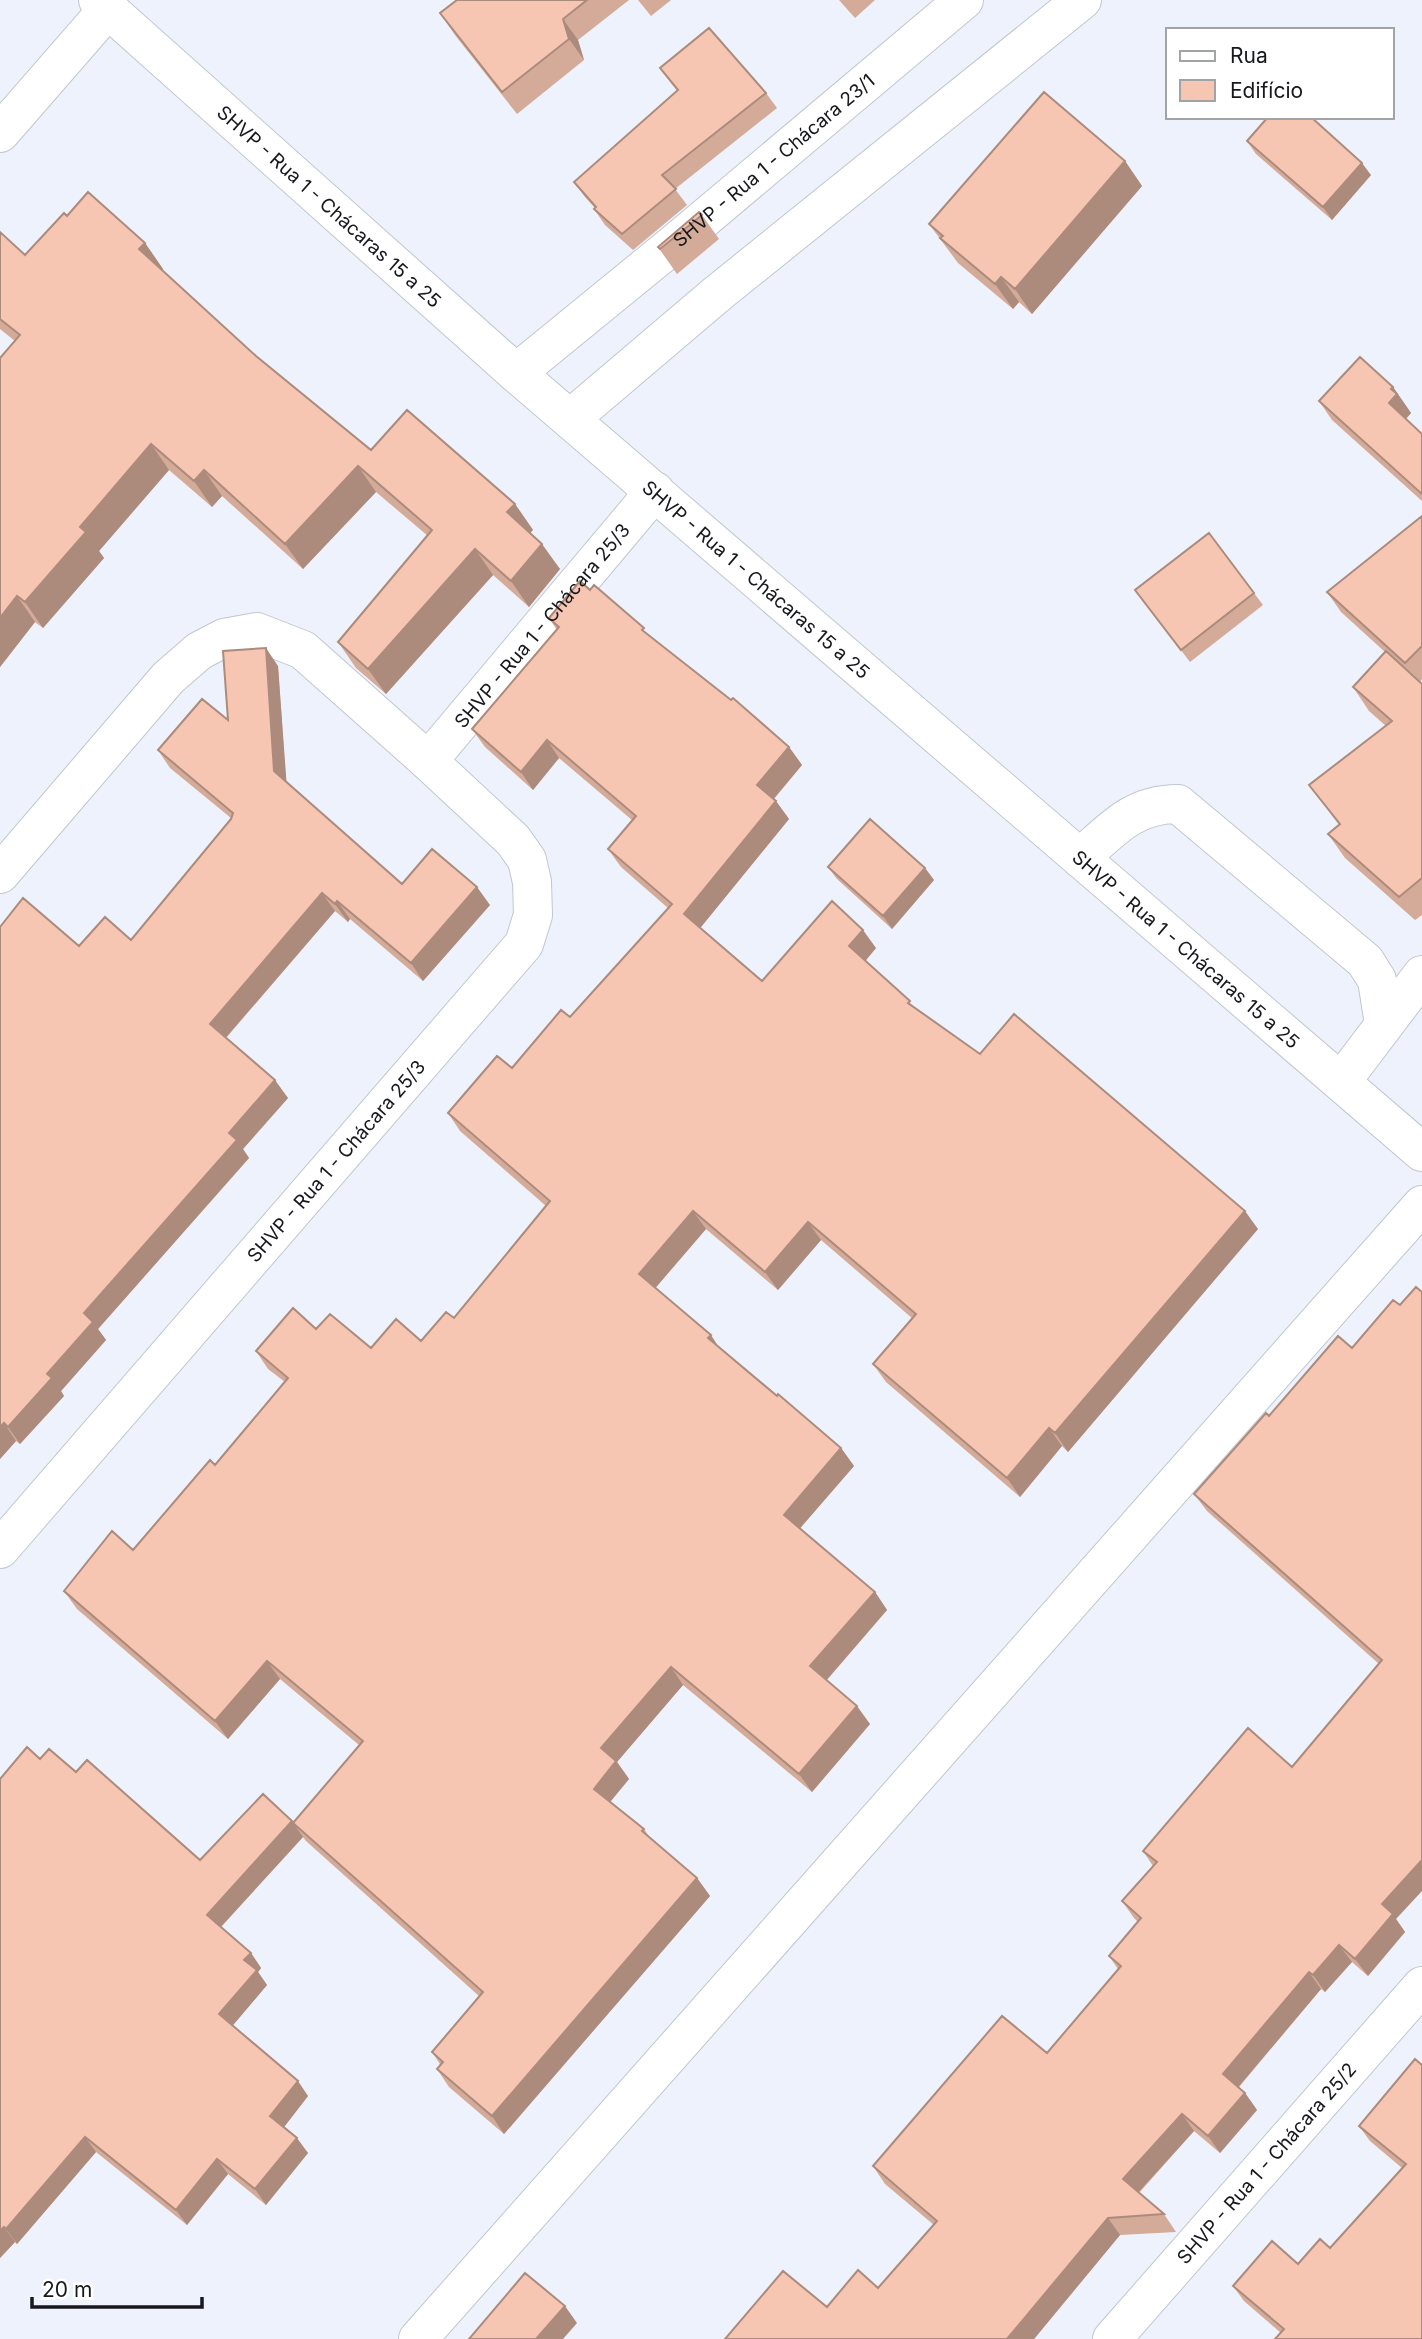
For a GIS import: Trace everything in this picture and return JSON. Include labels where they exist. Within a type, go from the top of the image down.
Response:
[{"type":"street","name":"SHVP - Rua 1 - Chácara 23/1","points":[[516,373],[685,236],[964,0]]},
{"type":"street","points":[[570,419],[717,294],[1082,0]]},
{"type":"street","name":"SHVP - Rua 1 - Chácaras 15 a 25","points":[[103,4],[516,373],[1422,1152]]},
{"type":"street","points":[[0,133],[103,4]]},
{"type":"street","name":"SHVP - Rua 1 - Chácara 25/3","points":[[429,761],[655,491]]},
{"type":"street","name":"SHVP - Rua 1 - Chácara 25/3","points":[[0,874],[168,678],[199,651],[224,638],[257,632],[303,650],[429,761],[513,840],[527,860],[532,882],[533,915],[524,944],[0,1549]]},
{"type":"street","points":[[1080,858],[1133,813],[1159,804],[1178,804],[1366,961],[1377,980],[1384,1024]]},
{"type":"street","points":[[1341,1082],[1422,975]]},
{"type":"street","points":[[418,2339],[1422,1205]]},
{"type":"street","name":"SHVP - Rua 1 - Chácara 25/2","points":[[1112,2339],[1422,1986]]},
{"type":"building","points":[[457,0],[587,0],[563,19],[569,39],[502,92],[440,13]]},
{"type":"building","points":[[709,28],[766,93],[662,175],[676,189],[622,234],[594,209],[596,207],[574,182],[678,90],[660,68]]},
{"type":"building","points":[[1044,92],[1125,161],[1015,289],[1001,277],[995,284],[940,238],[943,236],[929,224]]},
{"type":"building","points":[[1266,119],[1313,119],[1362,163],[1323,207],[1247,141]]},
{"type":"building","points":[[88,192],[145,243],[139,249],[256,356],[371,450],[407,410],[515,504],[507,512],[542,544],[511,581],[475,549],[368,669],[338,642],[432,530],[358,466],[285,544],[204,470],[194,481],[151,444],[80,527],[86,532],[25,602],[17,596],[0,618],[0,358],[20,335],[0,319],[0,232],[25,255],[64,213],[67,216]]},
{"type":"building","points":[[699,212],[702,215],[660,249],[658,247]]},
{"type":"building","points":[[1360,357],[1393,387],[1391,389],[1397,394],[1389,403],[1422,434],[1422,494],[1319,401]]},
{"type":"building","points":[[1422,516],[1422,646],[1405,663],[1327,592]]},
{"type":"building","points":[[1209,533],[1254,593],[1181,650],[1135,590]]},
{"type":"building","points":[[580,581],[590,590],[594,585],[644,628],[642,630],[731,700],[733,698],[789,747],[757,785],[776,801],[684,914],[762,981],[832,901],[863,930],[849,946],[910,1001],[908,1003],[980,1054],[1014,1014],[1245,1211],[1055,1433],[1049,1428],[1007,1478],[873,1364],[916,1314],[808,1222],[765,1272],[693,1211],[639,1274],[711,1335],[708,1338],[841,1448],[784,1515],[875,1592],[810,1666],[857,1706],[799,1774],[671,1667],[601,1748],[616,1761],[594,1789],[644,1829],[642,1831],[697,1878],[492,2116],[437,2069],[443,2062],[432,2052],[483,1992],[293,1823],[363,1741],[267,1661],[215,1721],[64,1591],[112,1531],[133,1550],[210,1460],[215,1465],[288,1378],[256,1351],[293,1308],[316,1329],[330,1314],[371,1348],[396,1319],[421,1341],[446,1312],[454,1318],[550,1201],[448,1113],[497,1056],[512,1068],[561,1010],[570,1017],[672,904],[608,849],[636,816],[547,740],[521,772],[472,729],[559,627],[549,618]]},
{"type":"building","points":[[266,648],[274,771],[402,884],[432,849],[477,887],[411,963],[337,901],[335,904],[322,893],[210,1024],[275,1080],[229,1133],[237,1140],[84,1313],[93,1322],[47,1374],[52,1378],[8,1427],[4,1423],[0,1427],[0,927],[23,898],[79,946],[105,917],[131,940],[231,819],[233,813],[158,750],[202,699],[228,720],[223,651]]},
{"type":"building","points":[[1386,651],[1422,684],[1422,878],[1399,897],[1328,834],[1340,824],[1309,785],[1392,721],[1353,687]]},
{"type":"building","points":[[870,819],[925,868],[883,916],[828,867]]},
{"type":"building","points":[[1416,1287],[1422,1292],[1422,1860],[1382,1904],[1393,1914],[1355,1959],[1339,1945],[1313,1975],[1309,1972],[1223,2074],[1245,2093],[1208,2136],[1182,2114],[1123,2179],[1164,2214],[1108,2218],[1007,2339],[725,2339],[783,2271],[827,2307],[858,2270],[878,2288],[937,2221],[873,2166],[1002,2016],[1047,2053],[1121,1966],[1109,1956],[1141,1918],[1122,1901],[1157,1862],[1143,1851],[1248,1728],[1292,1767],[1382,1660],[1194,1494],[1266,1413],[1269,1416],[1338,1336],[1352,1348],[1393,1300],[1400,1305]]},
{"type":"building","points":[[27,1747],[40,1759],[49,1749],[76,1772],[87,1760],[200,1860],[263,1794],[292,1821],[207,1915],[251,1953],[244,1960],[257,1970],[219,2014],[298,2081],[270,2116],[297,2138],[255,2189],[217,2159],[176,2210],[85,2137],[6,2229],[4,2227],[0,2231],[0,1779]]},
{"type":"building","points":[[1415,2059],[1422,2065],[1422,2339],[1275,2339],[1284,2329],[1233,2286],[1272,2241],[1298,2264],[1320,2239],[1330,2248],[1406,2164],[1359,2126]]},
{"type":"building","points":[[525,2273],[565,2306],[536,2339],[469,2339]]}]
